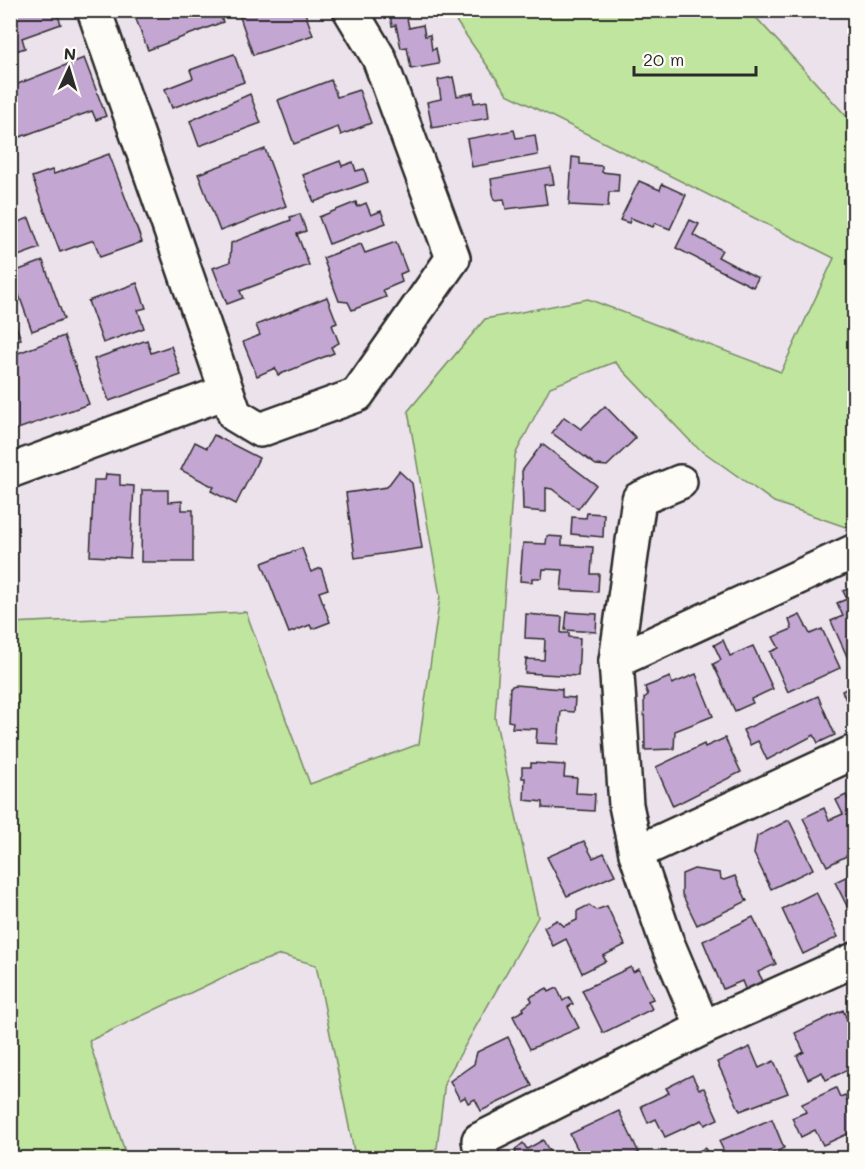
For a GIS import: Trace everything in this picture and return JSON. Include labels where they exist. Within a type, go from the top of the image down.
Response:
[{"type":"street","points":[[94,10],[235,415],[260,430],[357,395],[453,258],[379,58],[350,10]]},
{"type":"street","points":[[10,471],[226,392]]},
{"type":"street","points":[[680,482],[639,499],[616,662],[626,805],[636,853],[666,940],[703,1028]]},
{"type":"street","points":[[616,662],[853,552]]},
{"type":"street","points":[[636,853],[855,752]]},
{"type":"street","points":[[482,1158],[478,1140],[703,1028],[855,960]]},
{"type":"green space","points":[[449,11],[750,11],[849,119],[854,110],[854,530],[774,502],[694,445],[615,362],[550,387],[515,455],[495,718],[538,917],[445,1081],[437,1148],[418,1158],[358,1158],[355,1156],[316,965],[281,955],[249,965],[89,1041],[127,1158],[18,1158],[10,1151],[11,623],[246,612],[310,784],[419,744],[440,596],[408,411],[485,319],[588,299],[781,372],[834,258],[507,94]]},
{"type":"building","points":[[10,10],[56,10],[61,24],[22,38],[25,48],[10,53]]},
{"type":"building","points":[[143,10],[218,10],[223,22],[148,50],[134,14]]},
{"type":"building","points":[[259,10],[304,10],[313,35],[253,55],[240,17]]},
{"type":"building","points":[[389,10],[398,10],[399,14],[406,13],[409,28],[423,25],[425,36],[430,35],[432,50],[436,48],[439,64],[411,69],[407,47],[401,48],[396,25],[392,26]]},
{"type":"building","points":[[234,54],[244,82],[172,108],[165,89],[193,78],[190,70]]},
{"type":"building","points":[[84,58],[106,116],[96,120],[92,111],[20,137],[10,112],[10,87]]},
{"type":"building","points":[[453,77],[457,96],[473,93],[474,103],[487,101],[489,118],[432,128],[427,102],[441,99],[438,80]]},
{"type":"building","points":[[331,80],[337,97],[359,90],[371,123],[341,135],[338,127],[294,144],[278,100]]},
{"type":"building","points":[[250,94],[261,123],[199,146],[190,121]]},
{"type":"building","points":[[514,130],[516,138],[535,135],[538,155],[472,167],[467,139]]},
{"type":"building","points":[[265,149],[286,206],[220,231],[198,174]]},
{"type":"building","points":[[109,154],[142,242],[100,257],[94,240],[60,252],[32,177],[52,170],[54,174]]},
{"type":"building","points":[[572,157],[580,158],[580,164],[602,166],[602,172],[619,174],[618,192],[609,192],[608,207],[569,205]]},
{"type":"building","points":[[340,161],[342,166],[353,162],[356,171],[364,169],[368,182],[314,202],[303,175]]},
{"type":"building","points":[[551,168],[554,184],[544,185],[547,204],[506,209],[504,199],[494,200],[491,179]]},
{"type":"building","points":[[639,181],[660,190],[662,184],[686,195],[670,229],[655,223],[653,227],[631,218],[629,223],[620,220]]},
{"type":"building","points":[[356,202],[357,207],[366,203],[371,215],[381,211],[386,223],[329,244],[319,217]]},
{"type":"building","points":[[300,214],[306,231],[297,234],[309,265],[240,291],[243,298],[227,304],[213,268],[230,262],[231,243],[291,220],[290,217]]},
{"type":"building","points":[[29,218],[40,248],[10,259],[10,225]]},
{"type":"building","points":[[690,220],[699,224],[693,235],[722,250],[718,257],[758,278],[753,287],[676,248]]},
{"type":"building","points":[[396,242],[407,271],[400,274],[402,282],[383,290],[386,297],[352,310],[348,302],[339,301],[323,258],[361,244],[365,253]]},
{"type":"building","points":[[43,261],[64,319],[32,331],[11,273]]},
{"type":"building","points":[[137,283],[146,308],[138,310],[144,328],[103,343],[88,301]]},
{"type":"building","points":[[327,297],[337,323],[332,325],[339,343],[331,347],[334,353],[278,375],[275,368],[257,376],[243,342],[260,335],[256,325]]},
{"type":"building","points":[[10,310],[21,339],[10,342]]},
{"type":"building","points":[[64,336],[89,404],[12,431],[10,356]]},
{"type":"building","points":[[147,340],[151,353],[171,346],[181,375],[109,401],[94,359]]},
{"type":"building","points":[[605,406],[636,438],[607,466],[596,465],[552,433],[564,417],[581,429]]},
{"type":"building","points":[[214,435],[259,458],[236,504],[211,491],[214,487],[181,470],[195,442],[207,448]]},
{"type":"building","points":[[542,444],[596,485],[578,509],[552,489],[546,488],[546,512],[523,510],[522,471]]},
{"type":"building","points":[[399,471],[412,483],[422,548],[355,558],[346,493],[387,487]]},
{"type":"building","points":[[106,474],[120,475],[120,485],[134,486],[130,558],[90,556],[94,480],[105,480]]},
{"type":"building","points":[[142,490],[168,490],[168,502],[182,501],[182,510],[193,510],[193,562],[141,562]]},
{"type":"building","points":[[587,513],[604,514],[603,537],[571,534],[572,517],[586,518]]},
{"type":"building","points":[[547,536],[562,537],[562,545],[593,547],[591,574],[599,574],[598,592],[561,590],[563,570],[543,569],[542,578],[532,578],[532,582],[520,581],[523,543],[546,544]]},
{"type":"building","points":[[302,548],[311,572],[321,568],[328,589],[319,592],[330,622],[312,629],[310,625],[289,633],[262,563]]},
{"type":"building","points":[[854,586],[854,661],[850,663],[831,621],[843,616],[837,603],[847,599],[843,591]]},
{"type":"building","points":[[567,612],[597,614],[596,632],[565,630]]},
{"type":"building","points":[[526,614],[562,617],[561,633],[569,633],[569,637],[580,638],[578,676],[525,673],[526,659],[544,660],[545,639],[525,638]]},
{"type":"building","points":[[800,615],[810,634],[822,629],[840,668],[788,692],[770,652],[779,648],[773,637],[792,629],[789,620]]},
{"type":"building","points":[[723,640],[730,656],[753,646],[773,689],[751,699],[753,703],[735,711],[713,664],[721,660],[714,645]]},
{"type":"building","points":[[696,674],[713,716],[675,731],[674,749],[645,750],[644,698],[648,695],[645,687],[670,677],[672,684]]},
{"type":"building","points":[[515,685],[562,689],[562,697],[575,698],[574,712],[561,711],[558,744],[536,743],[537,729],[512,728],[513,722],[508,721],[510,687]]},
{"type":"building","points":[[854,685],[854,718],[842,691]]},
{"type":"building","points":[[818,696],[835,735],[818,743],[814,735],[767,760],[758,741],[750,745],[743,730]]},
{"type":"building","points":[[725,738],[741,772],[673,806],[656,767],[704,744],[705,747]]},
{"type":"building","points":[[531,763],[565,765],[564,777],[577,778],[576,793],[595,794],[594,811],[543,808],[543,802],[524,800],[525,778],[522,778],[522,767],[531,767]]},
{"type":"building","points":[[846,795],[854,813],[854,852],[827,866],[803,818],[824,808],[829,820],[843,814],[836,800]]},
{"type":"building","points":[[789,820],[813,869],[771,889],[754,854],[757,836]]},
{"type":"building","points":[[584,841],[593,858],[604,853],[615,875],[567,896],[547,857]]},
{"type":"building","points":[[694,869],[720,873],[721,879],[724,880],[735,876],[747,901],[697,925],[682,894],[682,874]]},
{"type":"building","points":[[854,873],[854,917],[853,918],[835,882]]},
{"type":"building","points":[[816,892],[838,937],[803,954],[782,909]]},
{"type":"building","points":[[589,905],[596,910],[607,906],[625,945],[603,956],[606,961],[582,973],[566,939],[553,946],[544,927],[557,920],[564,926],[577,920],[577,911]]},
{"type":"building","points":[[753,917],[776,964],[758,972],[764,983],[746,991],[742,981],[723,989],[703,941]]},
{"type":"building","points":[[631,967],[633,972],[639,969],[653,999],[648,1001],[652,1009],[603,1033],[582,990]]},
{"type":"building","points":[[547,988],[549,992],[557,988],[563,1001],[569,997],[573,1004],[568,1007],[579,1028],[530,1049],[513,1016],[524,1010],[523,1008],[532,1001],[530,997]]},
{"type":"building","points":[[843,1010],[854,1036],[854,1067],[826,1080],[822,1072],[808,1079],[797,1056],[804,1052],[795,1033]]},
{"type":"building","points":[[508,1037],[532,1086],[481,1111],[475,1099],[468,1103],[465,1097],[460,1100],[450,1081],[474,1064],[477,1052]]},
{"type":"building","points":[[750,1047],[759,1068],[774,1061],[788,1093],[740,1111],[717,1062]]},
{"type":"building","points":[[692,1075],[699,1089],[704,1088],[718,1119],[705,1125],[702,1120],[665,1137],[656,1119],[648,1123],[641,1106],[669,1093],[666,1088]]},
{"type":"building","points":[[836,1088],[840,1097],[845,1095],[854,1115],[854,1131],[823,1145],[815,1130],[801,1137],[792,1118],[806,1112],[802,1104]]},
{"type":"building","points":[[619,1111],[639,1153],[627,1158],[582,1158],[570,1134]]},
{"type":"building","points":[[772,1119],[784,1148],[767,1156],[768,1158],[727,1158],[719,1141]]},
{"type":"building","points":[[543,1140],[553,1158],[515,1158],[516,1149],[523,1143],[527,1149]]},
{"type":"building","points":[[705,1148],[710,1158],[683,1158],[686,1157]]}]
